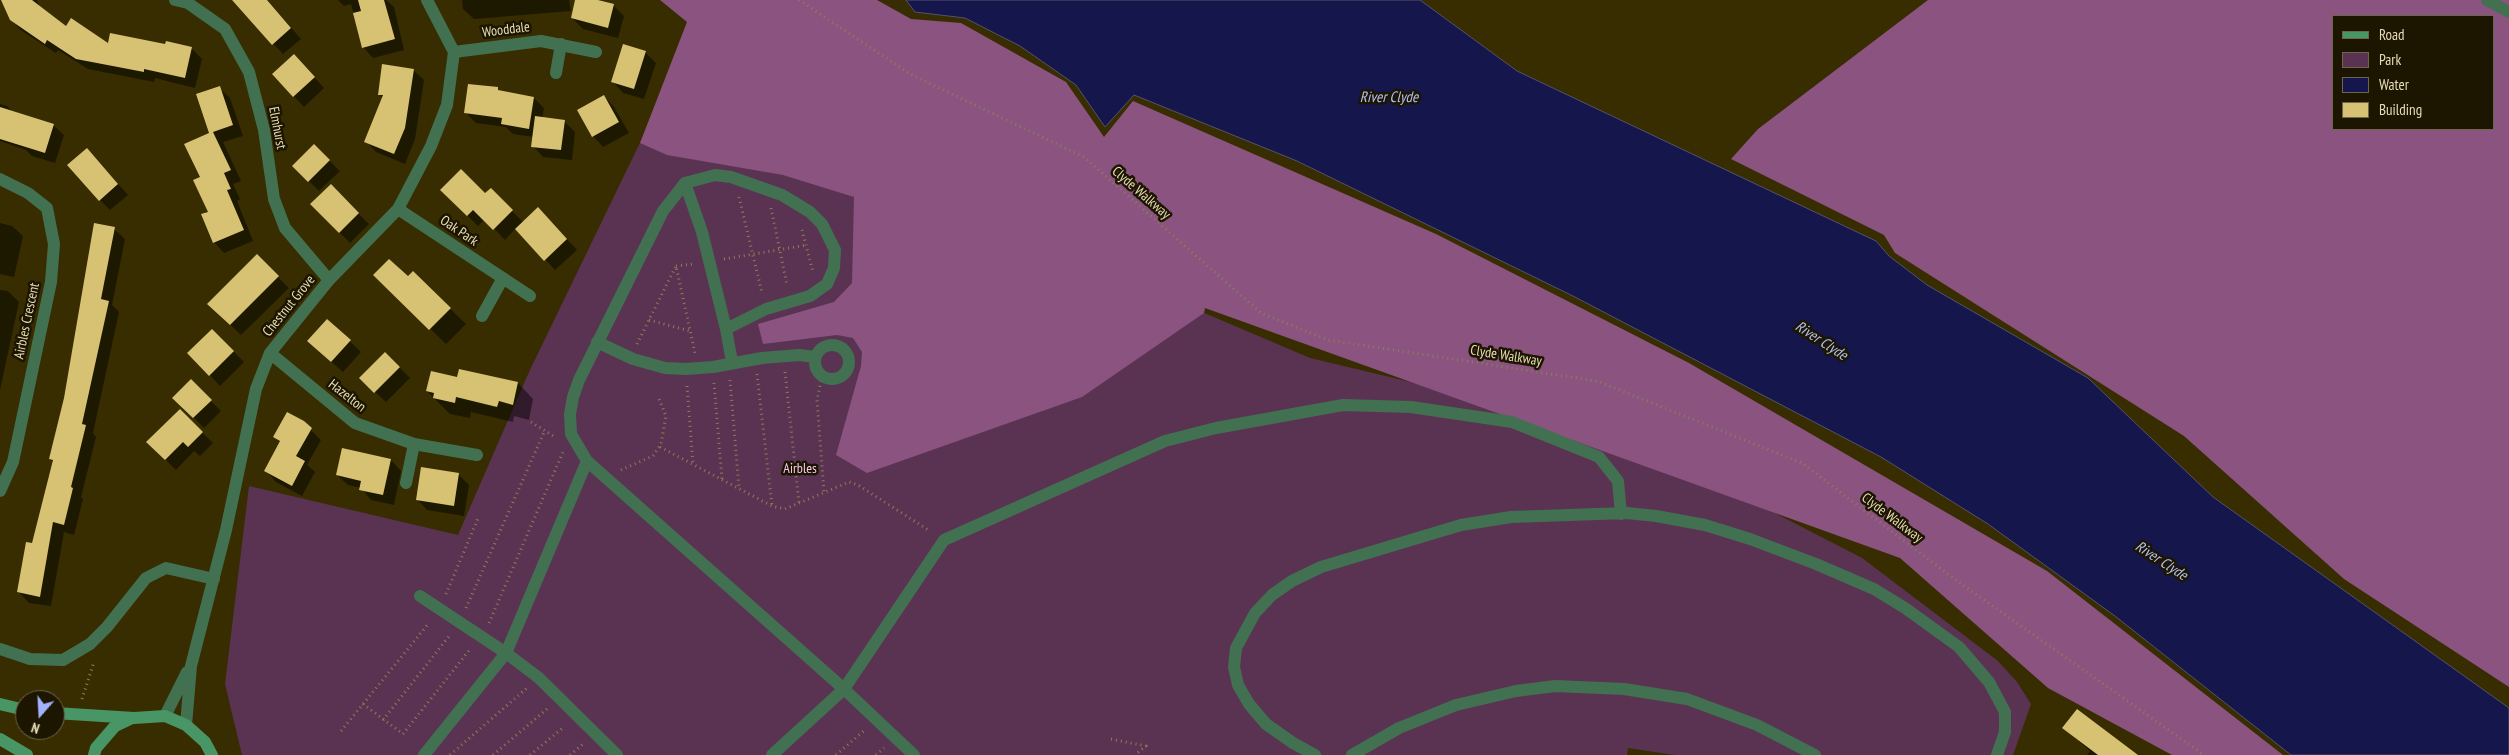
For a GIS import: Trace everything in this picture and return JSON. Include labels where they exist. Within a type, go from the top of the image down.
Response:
[{"type":"main road","points":[[0,704],[15,708]]},
{"type":"main road","points":[[65,714],[134,718],[165,716],[186,725],[205,742],[212,755]]},
{"type":"main road","points":[[94,755],[96,748],[116,726],[134,718]]},
{"type":"main road","points":[[0,739],[27,755]]},
{"type":"street","name":"Elmhurst","points":[[175,0],[188,3],[225,29],[249,72],[264,130],[274,199],[285,228],[329,280]]},
{"type":"street","points":[[427,0],[454,52]]},
{"type":"street","points":[[2487,0],[2509,12]]},
{"type":"street","name":"Wooddale","points":[[454,52],[541,41],[596,52]]},
{"type":"street","points":[[556,73],[561,44]]},
{"type":"street","name":"Chestnut Grove","points":[[186,725],[191,666],[214,579],[256,389],[270,353],[329,280],[398,208],[431,146],[447,105],[454,52]]},
{"type":"street","points":[[726,329],[766,308],[810,296],[824,286],[834,268],[835,250],[822,224],[806,210],[782,195],[736,179],[715,175],[685,183],[663,211],[597,342],[573,397],[570,414],[572,446],[844,689],[914,755]]},
{"type":"street","name":"Airbles Crescent","points":[[0,179],[28,193],[47,208],[54,244],[51,282],[13,462],[0,491]]},
{"type":"street","points":[[685,183],[709,261],[726,329],[731,363]]},
{"type":"street","name":"Oak Park","points":[[398,208],[530,296]]},
{"type":"street","points":[[482,316],[503,278]]},
{"type":"street","points":[[597,342],[630,358],[665,368],[692,369],[713,367],[783,356],[816,357]]},
{"type":"street","points":[[828,346],[839,347],[847,355],[848,366],[843,375],[833,379],[822,376],[816,368],[816,357],[822,348],[828,346]]},
{"type":"street","name":"Hazelton","points":[[270,353],[355,423],[414,444],[477,455]]},
{"type":"street","points":[[772,755],[844,689],[944,540],[1165,441],[1216,428],[1343,405],[1411,407],[1512,422],[1599,457],[1618,481],[1621,514]]},
{"type":"street","points":[[406,483],[414,444]]},
{"type":"street","points":[[424,755],[506,653],[587,461]]},
{"type":"street","points":[[1315,755],[1293,743],[1266,724],[1249,704],[1238,685],[1234,667],[1236,648],[1254,613],[1272,595],[1292,581],[1321,567],[1461,525],[1511,517],[1621,514],[1656,516],[1705,526],[1750,539],[1874,589],[1905,608],[1959,646],[1989,682],[2005,712],[2005,732],[1997,755]]},
{"type":"street","points":[[0,649],[30,659],[63,660],[90,644],[107,628],[146,578],[166,568],[214,579]]},
{"type":"street","points":[[420,596],[506,653],[539,678],[617,755]]},
{"type":"street","name":"Chestnut Grove","points":[[165,716],[191,666]]},
{"type":"street","points":[[1352,755],[1399,728],[1456,705],[1516,690],[1555,686],[1624,689],[1687,700],[1758,725],[1815,755]]},
{"type":"path","name":"Clyde Walkway","points":[[799,0],[910,74],[1084,157],[1261,313],[1328,340],[1597,381],[1802,463],[1953,578],[2204,755]]},
{"type":"path","points":[[736,179],[766,308]]},
{"type":"path","points":[[768,190],[791,301]]},
{"type":"path","points":[[806,210],[801,226],[814,276],[824,286]]},
{"type":"path","points":[[676,266],[807,245]]},
{"type":"path","points":[[630,358],[676,266]]},
{"type":"path","points":[[676,266],[690,331],[693,465]]},
{"type":"path","points":[[649,320],[690,331]]},
{"type":"path","points":[[783,356],[799,503]]},
{"type":"path","points":[[756,359],[772,506]]},
{"type":"path","points":[[731,363],[739,489]]},
{"type":"path","points":[[713,367],[722,480]]},
{"type":"path","points":[[822,376],[817,400],[824,492]]},
{"type":"path","points":[[604,476],[654,456],[660,447],[666,416],[659,399]]},
{"type":"path","points":[[363,704],[403,734],[482,637],[572,446],[531,422]]},
{"type":"path","points":[[383,720],[460,622],[545,430]]},
{"type":"path","points":[[660,447],[772,506],[785,509],[849,482],[858,485],[944,540]]},
{"type":"path","points":[[342,731],[440,609],[479,516]]},
{"type":"path","points":[[76,716],[94,664],[90,644]]},
{"type":"path","points":[[450,755],[539,678]]},
{"type":"path","points":[[493,755],[560,698]]},
{"type":"path","points":[[530,755],[578,716]]},
{"type":"path","points":[[836,755],[876,720]]},
{"type":"path","points":[[1111,738],[1146,746],[1135,755]]},
{"type":"green space","name":"Airbles","points":[[651,120],[1188,306],[1310,358],[1616,431],[1862,558],[1998,661],[2017,682],[2031,704],[2013,755],[1675,755],[1628,748],[1627,755],[242,755],[225,684],[249,486],[458,535],[529,372]]},
{"type":"shaded area","points":[[660,0],[877,0],[911,19],[961,23],[1066,82],[1104,137],[1133,101],[1436,234],[1689,363],[2047,571],[2283,755],[2172,755],[2048,688],[1900,558],[1205,308],[1204,313],[1082,397],[867,473],[836,455],[861,366],[862,352],[853,338],[837,335],[763,344],[758,324],[834,302],[852,283],[854,197],[783,175],[667,155],[640,143],[687,22]]},
{"type":"shaded area","points":[[1928,0],[2509,0],[2509,687],[2344,579],[2184,436],[1895,253],[1884,235],[1731,159],[1758,129]]},
{"type":"water","name":"River Clyde","points":[[906,0],[1420,0],[1517,71],[1876,241],[1889,256],[1927,285],[2088,378],[2213,497],[2509,708],[2509,755],[2291,755],[2115,616],[1988,524],[1881,457],[1573,296],[1297,161],[1134,95],[1105,127],[1076,85],[1020,46],[965,18],[915,12]]},
{"type":"building","points":[[1,0],[32,0],[66,26],[71,18],[108,43],[110,33],[165,44],[166,41],[192,47],[185,78],[144,69],[144,72],[76,59],[47,40],[45,44],[10,20]]},
{"type":"building","points":[[232,0],[267,0],[291,28],[272,45]]},
{"type":"building","points":[[358,0],[384,0],[395,39],[362,48],[353,13],[361,11]]},
{"type":"building","points":[[575,0],[598,0],[614,4],[608,28],[571,18]]},
{"type":"building","points":[[623,44],[646,51],[634,89],[611,82]]},
{"type":"building","points":[[294,54],[315,77],[293,97],[272,74]]},
{"type":"building","points":[[382,64],[414,69],[405,128],[394,154],[364,142],[383,95],[378,95]]},
{"type":"building","points":[[468,84],[498,87],[498,90],[534,97],[529,129],[501,124],[502,118],[464,113]]},
{"type":"building","points":[[220,86],[233,125],[213,132],[231,170],[224,173],[231,189],[227,190],[244,230],[213,243],[201,214],[208,212],[193,180],[200,177],[184,144],[209,133],[196,94]]},
{"type":"building","points":[[604,95],[619,122],[592,137],[577,110]]},
{"type":"building","points":[[0,107],[54,124],[45,153],[0,139]]},
{"type":"building","points":[[535,116],[565,120],[561,150],[531,147]]},
{"type":"building","points":[[314,144],[330,160],[308,182],[292,166]]},
{"type":"building","points":[[87,148],[118,184],[99,201],[67,165]]},
{"type":"building","points":[[461,169],[485,193],[491,188],[513,210],[493,230],[473,210],[467,216],[440,190]]},
{"type":"building","points":[[331,184],[359,213],[339,233],[310,204]]},
{"type":"building","points":[[538,207],[567,239],[544,261],[515,229]]},
{"type":"building","points":[[94,223],[115,227],[101,299],[109,301],[82,424],[86,425],[71,487],[73,488],[64,525],[53,522],[40,597],[17,592],[26,542],[32,543],[53,460],[49,459],[64,398]]},
{"type":"building","points":[[257,254],[279,276],[230,325],[207,304]]},
{"type":"building","points":[[389,259],[408,276],[413,271],[451,308],[429,330],[373,275]]},
{"type":"building","points":[[327,319],[351,340],[331,362],[307,341]]},
{"type":"building","points":[[212,329],[234,351],[209,376],[187,353]]},
{"type":"building","points":[[385,352],[400,367],[374,393],[359,378]]},
{"type":"building","points":[[459,369],[518,382],[513,405],[499,401],[497,407],[456,397],[455,403],[433,398],[434,393],[426,391],[431,371],[457,377]]},
{"type":"building","points":[[191,379],[212,400],[193,418],[172,398]]},
{"type":"building","points":[[180,409],[203,432],[188,447],[183,442],[165,460],[146,442]]},
{"type":"building","points":[[287,412],[304,421],[312,428],[296,456],[305,461],[292,486],[264,471],[280,441],[273,437]]},
{"type":"building","points":[[342,448],[391,459],[383,495],[359,490],[361,481],[336,475]]},
{"type":"building","points":[[421,467],[459,473],[454,506],[416,500]]},
{"type":"building","points":[[2077,709],[2138,755],[2098,755],[2062,728]]}]
